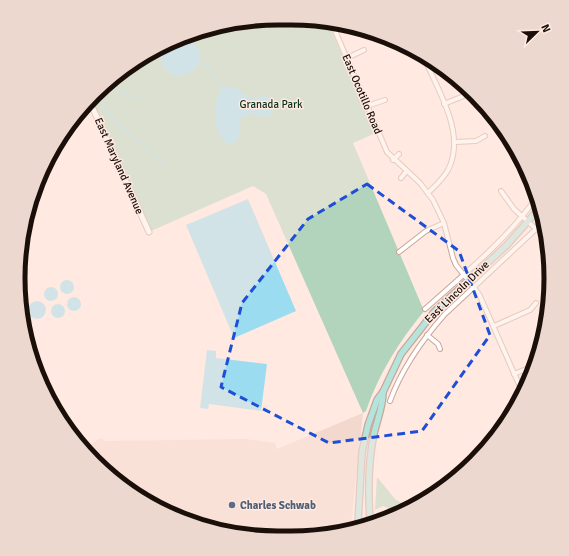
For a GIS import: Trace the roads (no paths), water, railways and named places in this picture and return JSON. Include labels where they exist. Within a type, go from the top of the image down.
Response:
[{"type":"main road","name":"East Lincoln Drive","points":[[358,521],[362,452],[371,415],[377,400],[384,392],[401,354],[434,312],[506,246],[535,214]]},
{"type":"main road","name":"East Lincoln Drive","points":[[370,518],[370,467],[374,435],[383,404],[384,392]]},
{"type":"street","name":"East Ocotillo Road","points":[[334,29],[387,152],[393,160],[428,193],[444,223],[453,258],[463,274],[475,287],[494,326],[520,386]]},
{"type":"street","points":[[347,58],[364,50]]},
{"type":"street","points":[[427,65],[451,122],[454,142],[449,169],[442,179],[428,193]]},
{"type":"street","points":[[444,104],[466,95]]},
{"type":"street","points":[[367,106],[385,100]]},
{"type":"street","name":"East Maryland Avenue","points":[[92,107],[149,232]]},
{"type":"street","points":[[454,142],[476,141],[485,136]]},
{"type":"street","points":[[393,160],[399,154]]},
{"type":"street","points":[[400,178],[406,172]]},
{"type":"street","points":[[501,191],[529,222]]},
{"type":"street","name":"East Lincoln Drive","points":[[425,309],[496,245],[523,216],[532,202]]},
{"type":"street","name":"East Lincoln Drive","points":[[390,401],[406,366],[427,335],[445,314],[536,229],[529,222]]},
{"type":"street","points":[[399,252],[426,232],[444,223]]},
{"type":"street","points":[[494,326],[530,310],[536,303]]},
{"type":"street","name":"East Lincoln Drive","points":[[427,335],[438,344],[440,349]]},
{"type":"street","points":[[514,374],[527,369]]},
{"type":"street","points":[[384,392],[392,394]]},
{"type":"water","points":[[190,41],[197,46],[200,52],[198,65],[186,74],[177,76],[172,75],[166,70],[160,54]]},
{"type":"water","points":[[226,86],[237,88],[249,98],[268,96],[275,105],[272,114],[267,117],[250,114],[242,117],[238,138],[230,144],[220,135],[216,125],[215,114],[219,93]]},
{"type":"water","points":[[248,199],[296,311],[234,338],[186,225]]},
{"type":"water","points":[[64,280],[70,280],[74,284],[74,290],[70,294],[64,294],[60,290],[60,284]]},
{"type":"water","points":[[48,287],[54,287],[58,291],[58,297],[54,301],[48,301],[44,297],[44,291]]},
{"type":"water","points":[[71,297],[77,297],[81,301],[81,307],[77,311],[71,311],[67,307],[67,301]]},
{"type":"water","points":[[37,301],[43,304],[46,310],[43,316],[37,319],[31,316],[28,310],[31,304]]},
{"type":"water","points":[[55,304],[61,304],[65,308],[65,314],[61,318],[55,318],[51,314],[51,308]]},
{"type":"water","points":[[207,350],[216,351],[216,358],[267,364],[261,411],[209,404],[208,409],[200,408]]},
{"type":"waterway","points":[[202,63],[209,67],[223,88]]},
{"type":"waterway","points":[[114,85],[123,93],[137,98]]},
{"type":"waterway","points":[[100,98],[106,110],[121,126],[164,164]]},
{"type":"place","name":"Charles Schwab","points":[[232,505]]},
{"type":"park label","name":"Granada Park","points":[[271,104]]}]
